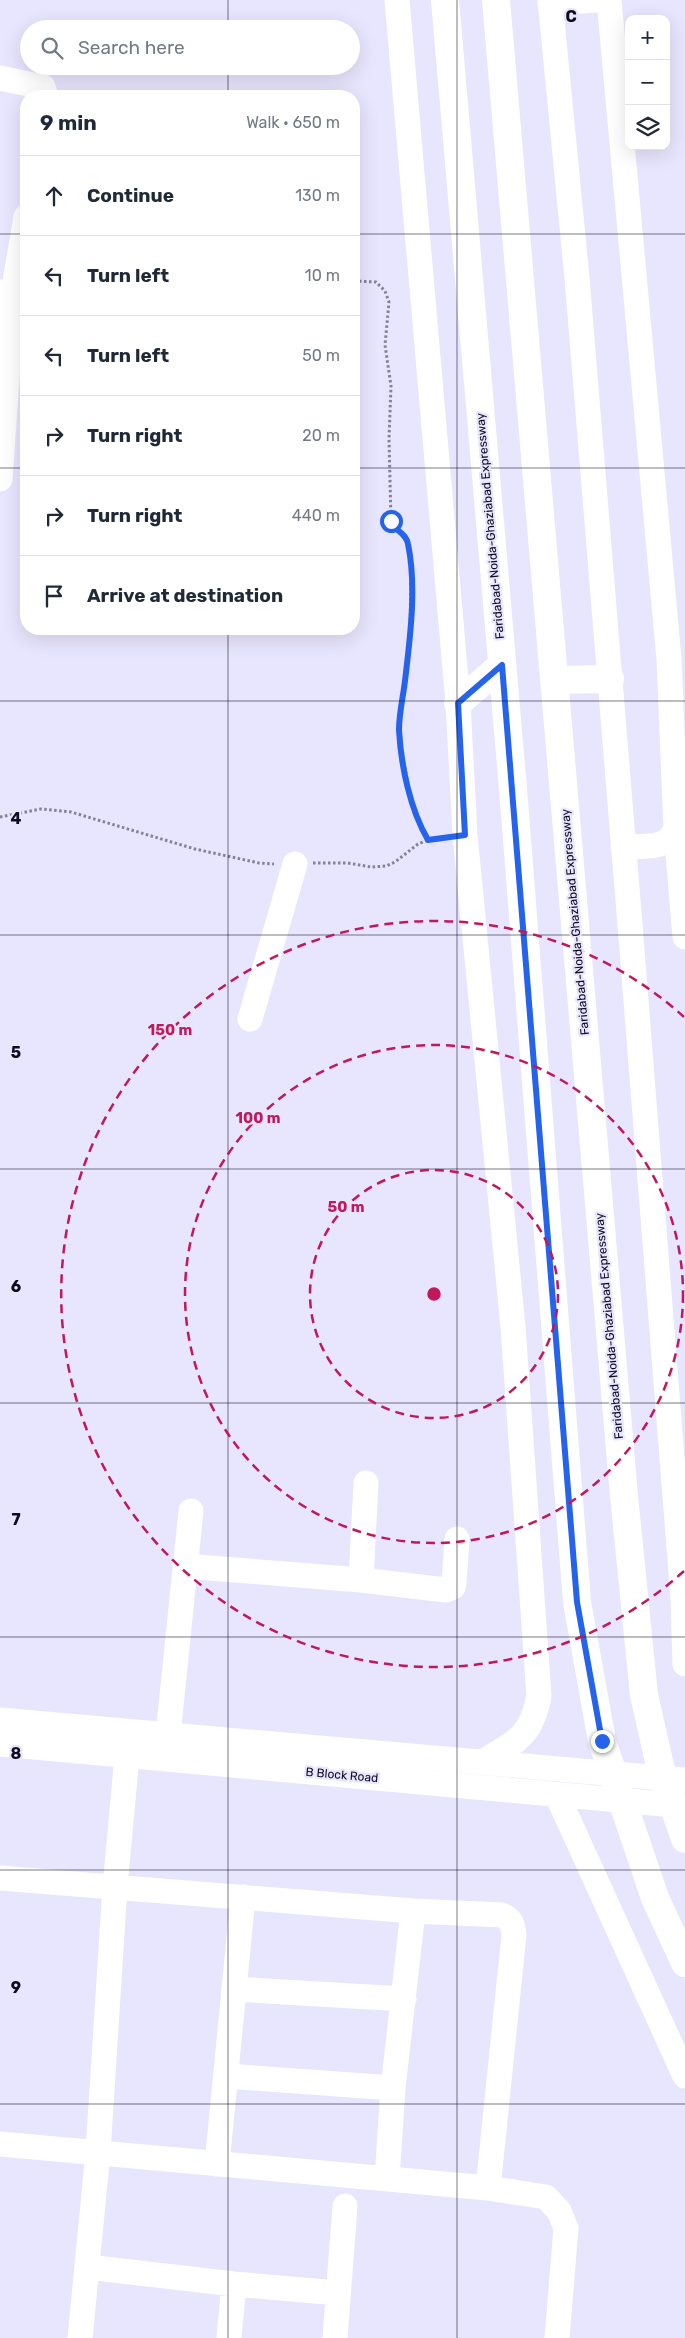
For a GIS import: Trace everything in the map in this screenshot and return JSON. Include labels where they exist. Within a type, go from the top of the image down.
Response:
[{"type":"main road","name":"Faridabad-Noida-Ghaziabad Expressway","points":[[445,0],[513,789],[577,1602],[602,1741],[655,1898],[685,1963]]},
{"type":"main road","name":"Faridabad-Noida-Ghaziabad Expressway","points":[[496,0],[624,1496],[644,1695],[660,1766],[685,1839]]},
{"type":"main road","points":[[458,703],[502,665]]},
{"type":"main road","points":[[554,680],[610,679]]},
{"type":"street","points":[[397,0],[458,703],[465,835],[513,1327],[539,1696],[535,1716],[522,1738],[482,1762]]},
{"type":"street","points":[[596,0],[550,2],[576,278],[610,679],[682,1598],[685,1664]]},
{"type":"street","points":[[609,0],[677,658],[680,826],[685,937]]},
{"type":"street","points":[[0,78],[34,83],[43,87],[44,90]]},
{"type":"street","points":[[0,479],[13,293],[20,252]]},
{"type":"street","points":[[623,847],[660,844],[670,838],[680,826]]},
{"type":"street","points":[[250,1019],[295,864]]},
{"type":"street","points":[[361,1580],[366,1483]]},
{"type":"street","points":[[168,1735],[191,1511]]},
{"type":"street","points":[[185,1566],[450,1589],[454,1584],[457,1539]]},
{"type":"street","name":"B Block Road","points":[[0,1720],[685,1780]]},
{"type":"street","name":"B Block Road","points":[[0,1744],[685,1806]]},
{"type":"street","points":[[80,2338],[98,2152],[115,1887],[128,1756]]},
{"type":"street","points":[[557,1795],[685,2076]]},
{"type":"street","points":[[0,1878],[413,1910],[502,1915],[510,1921],[513,1927],[488,2188]]},
{"type":"street","points":[[217,2164],[243,1897]]},
{"type":"street","points":[[387,2179],[393,2088],[413,1910]]},
{"type":"street","points":[[234,1988],[404,1999]]},
{"type":"street","points":[[226,2076],[393,2088]]},
{"type":"street","points":[[0,2144],[488,2188],[546,2197],[559,2211],[566,2228],[557,2338]]},
{"type":"street","points":[[335,2338],[345,2206]]},
{"type":"street","points":[[87,2267],[234,2284],[338,2293]]},
{"type":"street","points":[[229,2338],[234,2284]]},
{"type":"path","points":[[360,281],[376,282],[385,291],[389,302],[385,345],[391,386],[389,439],[391,521],[393,527],[406,538],[411,566],[410,636],[399,729],[413,811],[428,840]]},
{"type":"path","points":[[0,817],[41,809],[71,812],[195,849],[259,863],[295,864],[329,862],[371,867],[386,866],[395,862],[418,844],[428,840],[465,835]]},
{"type":"route","points":[[391,521],[393,527],[406,538],[411,566],[410,636],[399,729],[413,811],[428,840],[465,835],[458,703],[502,665],[577,1602],[602,1741]]}]
